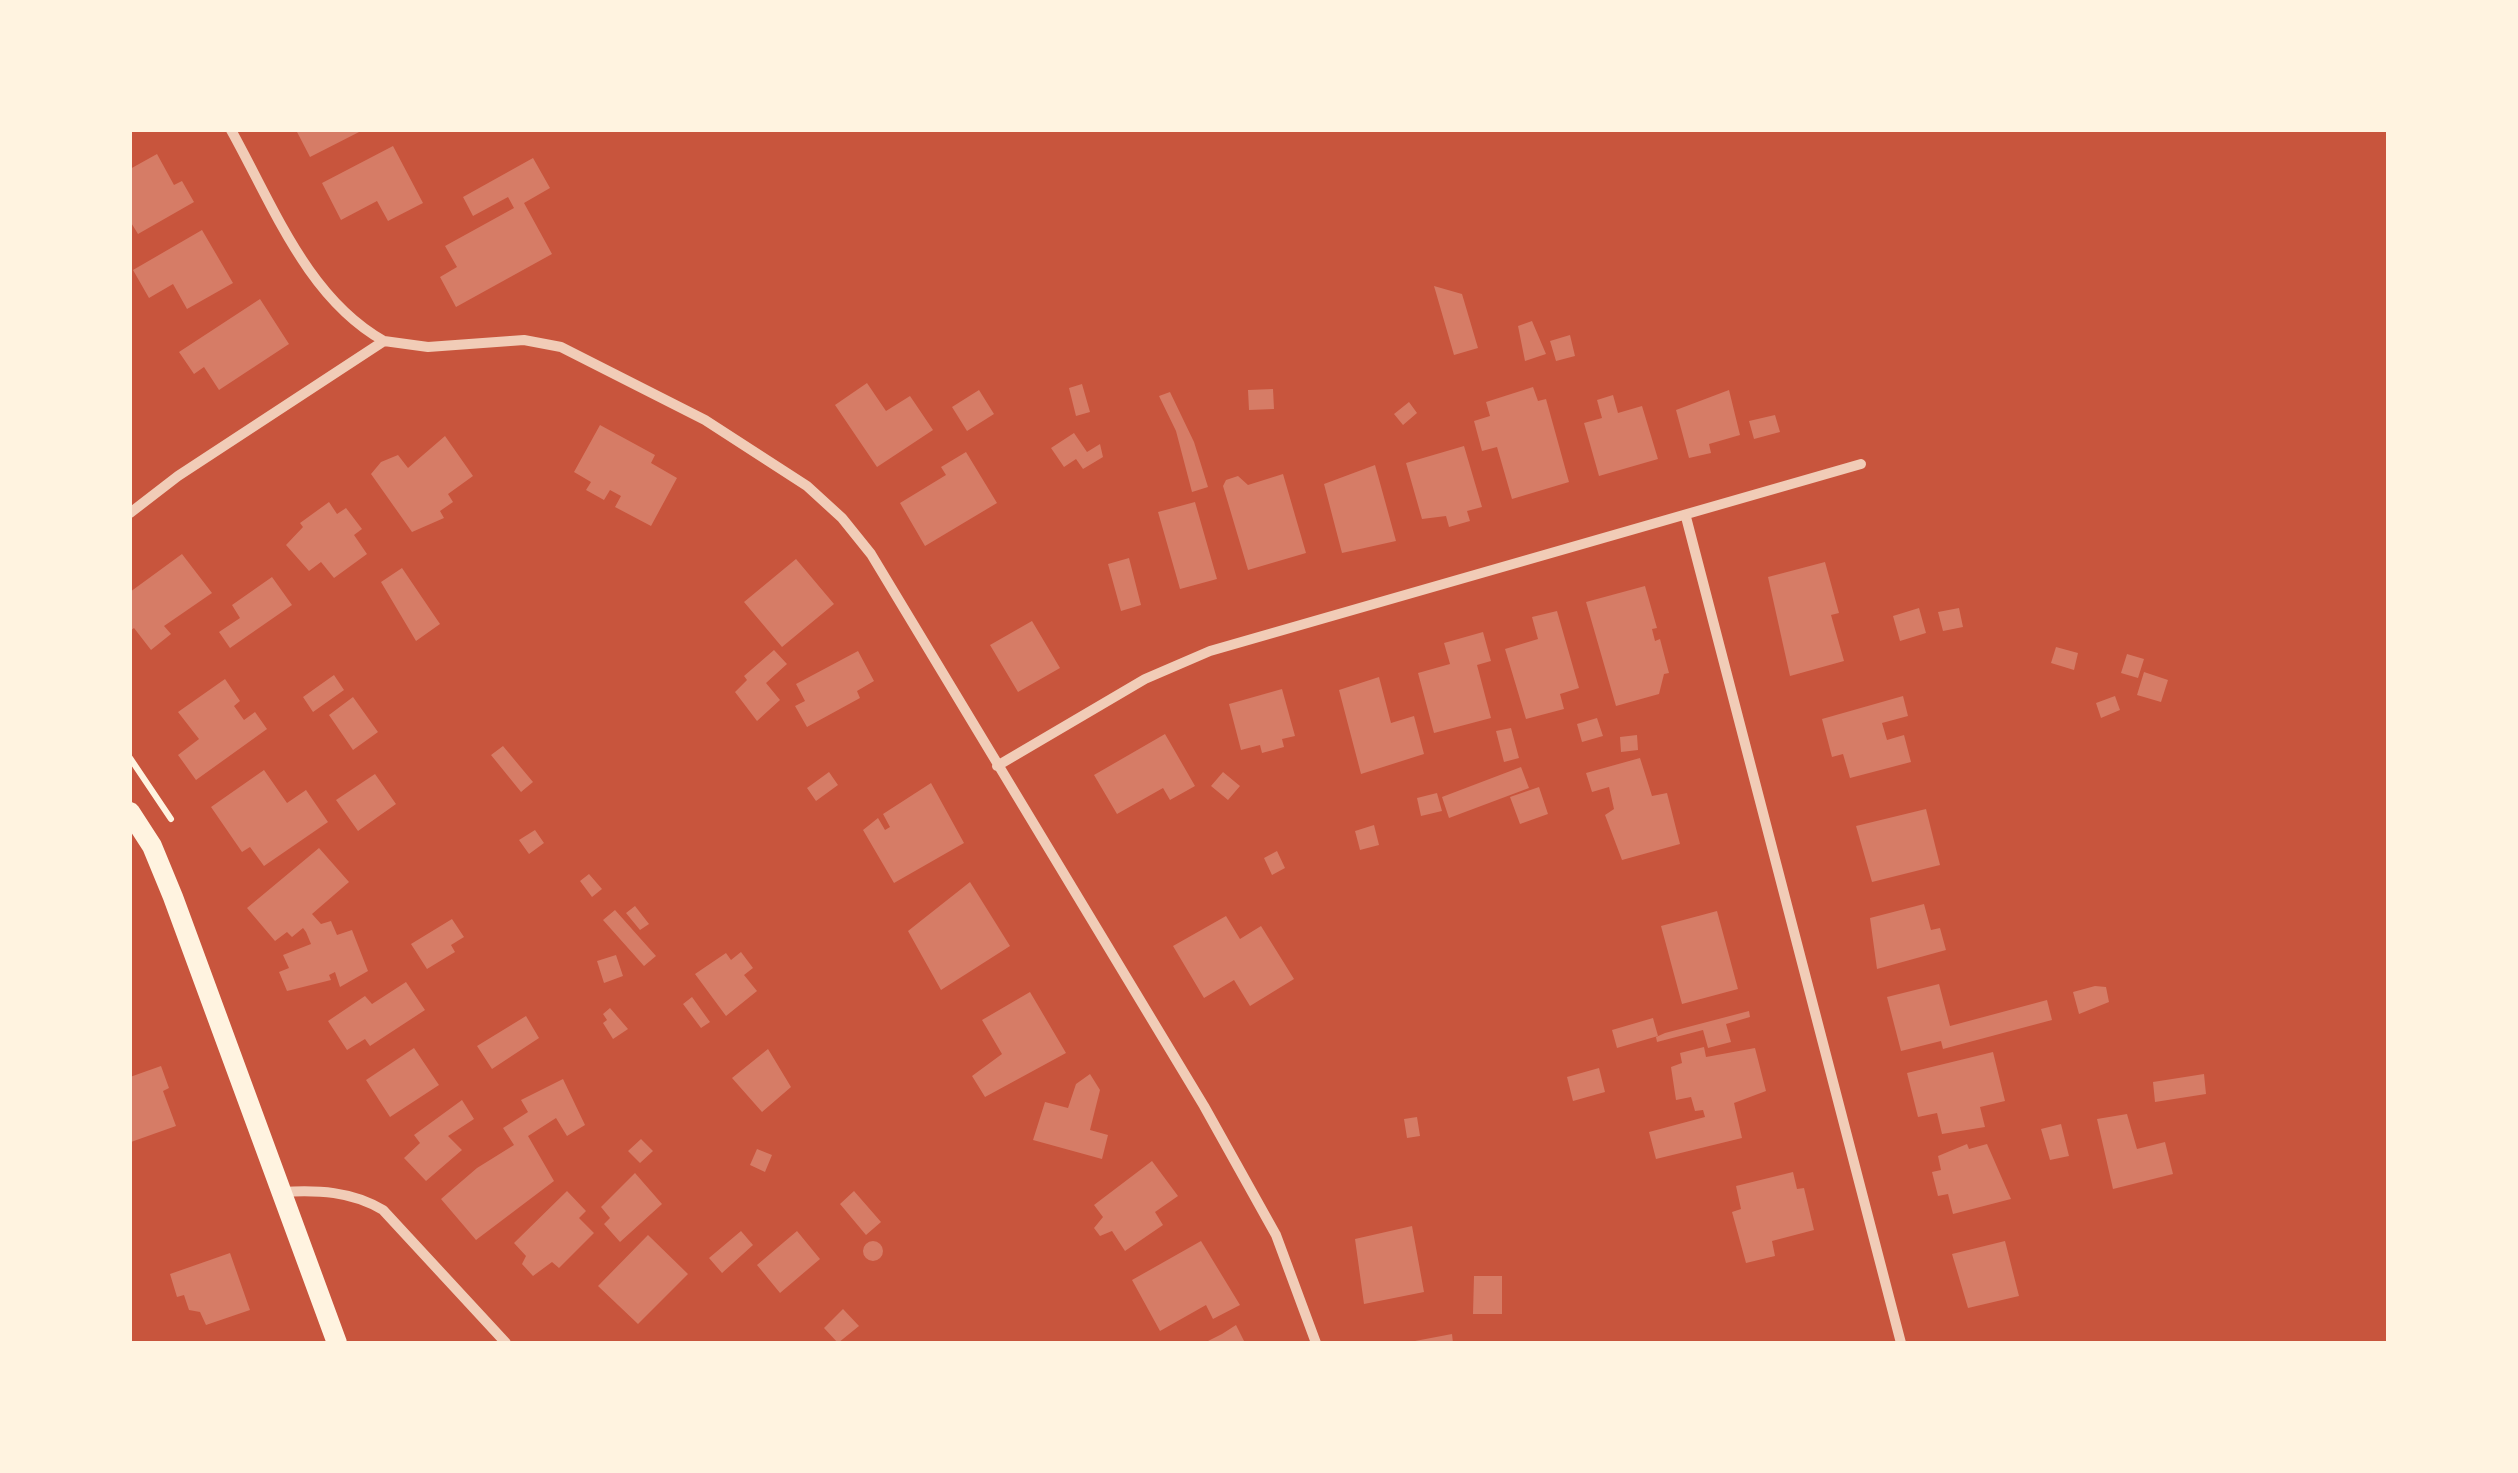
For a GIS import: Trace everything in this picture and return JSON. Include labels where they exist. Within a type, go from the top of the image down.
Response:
[{"type":"main road","points":[[130,812],[152,846],[173,897],[337,1343]]},
{"type":"street","points":[[231,130],[324,293],[352,323],[384,341],[428,346],[524,340],[561,347],[705,420],[807,486],[871,554],[1204,1106],[1276,1235],[1316,1343]]},
{"type":"street","points":[[130,513],[178,476],[384,341]]},
{"type":"street","points":[[997,766],[1145,678],[1210,651],[1861,464]]},
{"type":"street","points":[[1686,517],[1901,1343]]},
{"type":"street","points":[[282,1192],[316,1190],[348,1195],[383,1210],[506,1343]]},
{"type":"building","points":[[296,130],[363,130],[310,157]]},
{"type":"building","points":[[393,146],[423,203],[388,221],[377,201],[341,220],[322,183]]},
{"type":"building","points":[[157,154],[174,185],[182,181],[194,202],[138,234],[130,221],[130,169]]},
{"type":"building","points":[[533,158],[550,188],[524,203],[552,254],[456,307],[440,277],[457,267],[445,246],[514,208],[508,197],[473,216],[463,197]]},
{"type":"building","points":[[202,230],[233,283],[187,309],[173,284],[149,298],[133,270]]},
{"type":"building","points":[[1434,286],[1462,294],[1478,348],[1454,355]]},
{"type":"building","points":[[260,299],[289,344],[219,390],[204,367],[194,374],[179,352]]},
{"type":"building","points":[[1532,321],[1546,354],[1525,361],[1518,326]]},
{"type":"building","points":[[1570,335],[1575,356],[1556,361],[1550,341]]},
{"type":"building","points":[[867,383],[886,411],[910,396],[933,430],[877,467],[835,405]]},
{"type":"building","points":[[1082,384],[1090,412],[1076,416],[1069,388]]},
{"type":"building","points":[[1533,387],[1538,401],[1546,399],[1569,482],[1512,499],[1497,447],[1482,451],[1474,421],[1490,416],[1486,402]]},
{"type":"building","points":[[1273,389],[1274,409],[1249,410],[1248,390]]},
{"type":"building","points":[[979,390],[994,414],[967,431],[952,407]]},
{"type":"building","points":[[1729,390],[1740,435],[1709,444],[1711,453],[1689,458],[1676,410]]},
{"type":"building","points":[[1170,392],[1194,442],[1208,487],[1192,492],[1176,431],[1159,396]]},
{"type":"building","points":[[1613,395],[1618,413],[1642,406],[1658,459],[1599,476],[1584,423],[1602,418],[1597,400]]},
{"type":"building","points":[[1409,402],[1417,413],[1403,425],[1394,414]]},
{"type":"building","points":[[1775,415],[1780,432],[1754,439],[1749,421]]},
{"type":"building","points":[[600,425],[655,455],[651,463],[677,478],[651,526],[615,507],[621,496],[610,490],[604,500],[586,490],[591,482],[574,472]]},
{"type":"building","points":[[1074,433],[1087,452],[1100,444],[1103,457],[1083,469],[1076,459],[1064,467],[1051,448]]},
{"type":"building","points":[[445,436],[473,476],[448,494],[453,502],[440,511],[444,518],[412,532],[371,474],[381,462],[398,455],[408,468]]},
{"type":"building","points":[[1464,446],[1482,507],[1467,511],[1470,521],[1449,527],[1446,516],[1422,519],[1406,463]]},
{"type":"building","points":[[966,452],[997,503],[925,546],[900,503],[946,475],[941,467]]},
{"type":"building","points":[[1375,465],[1396,541],[1342,553],[1324,484]]},
{"type":"building","points":[[1283,474],[1306,553],[1248,570],[1223,486],[1226,480],[1238,476],[1248,485]]},
{"type":"building","points":[[329,502],[337,514],[346,508],[362,529],[354,535],[367,554],[334,578],[321,562],[309,571],[286,545],[303,527],[300,523]]},
{"type":"building","points":[[1195,502],[1217,579],[1180,589],[1158,512]]},
{"type":"building","points":[[182,554],[212,593],[164,626],[171,634],[151,650],[134,628],[130,631],[130,592]]},
{"type":"building","points":[[1129,558],[1141,605],[1121,611],[1108,564]]},
{"type":"building","points":[[796,559],[834,604],[782,647],[744,602]]},
{"type":"building","points":[[1825,562],[1839,613],[1831,615],[1844,661],[1790,676],[1768,577]]},
{"type":"building","points":[[402,568],[440,624],[416,641],[381,582]]},
{"type":"building","points":[[272,577],[292,605],[230,648],[219,632],[240,618],[232,605]]},
{"type":"building","points":[[1645,586],[1657,628],[1652,629],[1655,641],[1660,639],[1669,673],[1664,674],[1659,694],[1616,706],[1586,602]]},
{"type":"building","points":[[1919,608],[1926,633],[1900,641],[1893,616]]},
{"type":"building","points":[[1959,608],[1963,627],[1943,631],[1938,612]]},
{"type":"building","points":[[1557,611],[1579,688],[1560,694],[1564,709],[1526,719],[1505,649],[1538,639],[1532,617]]},
{"type":"building","points":[[1032,621],[1060,668],[1018,692],[990,645]]},
{"type":"building","points":[[1483,632],[1491,661],[1477,665],[1491,718],[1434,733],[1418,673],[1450,664],[1444,643]]},
{"type":"building","points":[[2056,647],[2078,653],[2074,670],[2051,663]]},
{"type":"building","points":[[774,650],[787,664],[766,683],[780,700],[757,721],[735,692],[747,680],[744,676]]},
{"type":"building","points":[[858,651],[874,681],[857,691],[860,698],[807,727],[795,706],[805,701],[796,684]]},
{"type":"building","points":[[2127,654],[2144,659],[2138,678],[2121,673]]},
{"type":"building","points":[[2144,672],[2168,680],[2161,702],[2137,695]]},
{"type":"building","points":[[334,675],[344,690],[313,712],[303,697]]},
{"type":"building","points":[[1379,677],[1391,723],[1414,716],[1424,754],[1361,774],[1339,690]]},
{"type":"building","points":[[225,679],[240,701],[234,706],[244,720],[255,712],[267,729],[196,780],[178,755],[199,739],[178,712]]},
{"type":"building","points":[[1282,689],[1295,736],[1282,739],[1284,747],[1262,753],[1260,745],[1241,750],[1229,704]]},
{"type":"building","points":[[1903,696],[1908,716],[1882,723],[1887,740],[1904,735],[1911,762],[1850,778],[1843,754],[1832,757],[1822,719]]},
{"type":"building","points":[[2115,696],[2120,710],[2101,718],[2096,703]]},
{"type":"building","points":[[353,697],[378,732],[353,750],[329,715]]},
{"type":"building","points":[[1597,718],[1603,736],[1582,742],[1577,724]]},
{"type":"building","points":[[1511,728],[1519,758],[1504,762],[1496,731]]},
{"type":"building","points":[[1165,734],[1195,786],[1170,800],[1163,788],[1117,814],[1094,775]]},
{"type":"building","points":[[1637,735],[1638,750],[1621,752],[1620,737]]},
{"type":"building","points":[[503,746],[533,782],[521,792],[491,755]]},
{"type":"building","points":[[1640,758],[1652,796],[1667,793],[1680,844],[1622,860],[1605,815],[1614,809],[1609,787],[1592,792],[1586,773]]},
{"type":"building","points":[[1521,767],[1529,788],[1449,818],[1442,797]]},
{"type":"building","points":[[264,770],[287,803],[306,790],[328,822],[264,866],[250,847],[242,852],[211,807]]},
{"type":"building","points":[[829,772],[838,785],[816,801],[807,788]]},
{"type":"building","points":[[1223,772],[1240,786],[1228,800],[1211,786]]},
{"type":"building","points":[[375,774],[396,804],[358,831],[336,800]]},
{"type":"building","points":[[931,783],[964,843],[894,883],[863,830],[878,818],[885,830],[890,827],[883,814]]},
{"type":"building","points":[[1539,787],[1548,814],[1520,824],[1510,797]]},
{"type":"building","points":[[1437,793],[1442,811],[1421,816],[1417,798]]},
{"type":"building","points":[[1926,809],[1940,865],[1872,882],[1856,826]]},
{"type":"building","points":[[1374,825],[1379,845],[1360,850],[1355,831]]},
{"type":"building","points":[[535,830],[544,843],[529,854],[519,840]]},
{"type":"building","points":[[319,848],[349,882],[312,914],[321,924],[331,921],[337,935],[352,930],[368,971],[340,987],[335,972],[329,975],[331,980],[287,991],[279,972],[289,968],[283,955],[311,944],[306,932],[303,928],[292,937],[287,932],[275,941],[247,908]]},
{"type":"building","points":[[1277,851],[1285,868],[1272,875],[1264,858]]},
{"type":"building","points":[[589,874],[602,889],[592,897],[580,881]]},
{"type":"building","points":[[970,882],[1010,946],[941,990],[908,931]]},
{"type":"building","points":[[1924,904],[1931,930],[1940,928],[1946,950],[1877,969],[1870,918]]},
{"type":"building","points":[[635,906],[649,924],[640,930],[626,913]]},
{"type":"building","points":[[615,910],[656,956],[644,966],[603,920]]},
{"type":"building","points":[[1717,911],[1738,989],[1682,1004],[1661,926]]},
{"type":"building","points":[[1226,916],[1240,939],[1261,926],[1294,979],[1250,1006],[1234,980],[1204,998],[1173,946]]},
{"type":"building","points":[[452,919],[464,937],[451,945],[455,952],[427,969],[411,944]]},
{"type":"building","points":[[741,952],[753,968],[744,975],[757,991],[726,1016],[695,974],[726,953],[731,960]]},
{"type":"building","points":[[616,955],[623,976],[604,983],[597,961]]},
{"type":"building","points":[[406,982],[425,1010],[370,1046],[365,1039],[347,1050],[328,1021],[365,996],[372,1004]]},
{"type":"building","points":[[1939,984],[1950,1026],[2047,1000],[2052,1020],[1943,1049],[1941,1041],[1901,1051],[1887,997]]},
{"type":"building","points":[[2106,987],[2109,1002],[2079,1014],[2073,992]]},
{"type":"building","points":[[1030,992],[1066,1053],[985,1097],[972,1076],[1002,1054],[982,1020]]},
{"type":"building","points":[[692,997],[710,1022],[701,1028],[683,1004]]},
{"type":"building","points":[[610,1008],[628,1029],[613,1039],[603,1023],[607,1020],[603,1014]]},
{"type":"building","points":[[1749,1011],[1750,1017],[1726,1024],[1731,1042],[1708,1048],[1703,1030],[1657,1042],[1656,1037],[1665,1033]]},
{"type":"building","points":[[526,1016],[539,1038],[492,1069],[477,1046]]},
{"type":"building","points":[[1653,1018],[1658,1036],[1617,1048],[1612,1030]]},
{"type":"building","points":[[1704,1047],[1706,1057],[1755,1048],[1766,1091],[1734,1103],[1742,1138],[1656,1159],[1649,1132],[1705,1117],[1703,1110],[1695,1111],[1691,1097],[1676,1100],[1671,1067],[1682,1063],[1680,1053]]},
{"type":"building","points":[[414,1048],[439,1085],[390,1117],[366,1080]]},
{"type":"building","points":[[768,1049],[791,1087],[762,1112],[732,1078]]},
{"type":"building","points":[[1993,1052],[2005,1101],[1980,1107],[1985,1127],[1942,1134],[1937,1113],[1918,1117],[1907,1073]]},
{"type":"building","points":[[161,1066],[169,1088],[163,1091],[176,1126],[131,1142],[130,1077]]},
{"type":"building","points":[[1599,1068],[1605,1092],[1573,1101],[1567,1077]]},
{"type":"building","points":[[1090,1074],[1100,1090],[1090,1130],[1108,1135],[1102,1159],[1033,1140],[1045,1102],[1068,1108],[1076,1084]]},
{"type":"building","points":[[2204,1074],[2206,1094],[2155,1102],[2153,1082]]},
{"type":"building","points":[[563,1079],[585,1125],[567,1136],[556,1118],[528,1136],[554,1181],[476,1240],[441,1199],[477,1168],[514,1145],[503,1128],[528,1112],[521,1100]]},
{"type":"building","points":[[462,1100],[474,1119],[448,1136],[462,1150],[426,1181],[404,1158],[420,1143],[414,1135]]},
{"type":"building","points":[[2127,1114],[2137,1149],[2165,1142],[2173,1174],[2113,1189],[2097,1119]]},
{"type":"building","points":[[1417,1117],[1420,1136],[1407,1138],[1404,1119]]},
{"type":"building","points":[[2061,1124],[2069,1156],[2050,1160],[2041,1129]]},
{"type":"building","points":[[641,1139],[653,1151],[640,1163],[628,1151]]},
{"type":"building","points":[[1967,1144],[1969,1149],[1987,1144],[2011,1199],[1953,1214],[1948,1194],[1938,1196],[1932,1172],[1941,1170],[1938,1156]]},
{"type":"building","points":[[757,1149],[772,1155],[765,1172],[750,1165]]},
{"type":"building","points":[[1152,1161],[1178,1196],[1155,1212],[1163,1225],[1125,1251],[1112,1231],[1100,1236],[1094,1228],[1103,1217],[1094,1205]]},
{"type":"building","points":[[1793,1172],[1797,1189],[1804,1188],[1814,1230],[1772,1241],[1775,1256],[1746,1263],[1732,1212],[1741,1209],[1736,1186]]},
{"type":"building","points":[[635,1173],[662,1204],[620,1242],[604,1224],[610,1218],[601,1207]]},
{"type":"building","points":[[567,1191],[586,1211],[579,1218],[594,1233],[559,1268],[552,1262],[533,1276],[522,1264],[526,1256],[514,1243]]},
{"type":"building","points":[[854,1191],[881,1222],[866,1235],[840,1204]]},
{"type":"building","points":[[1412,1226],[1424,1292],[1364,1304],[1355,1239]]},
{"type":"building","points":[[741,1231],[753,1245],[722,1273],[709,1258]]},
{"type":"building","points":[[797,1231],[820,1259],[780,1293],[757,1265]]},
{"type":"building","points":[[648,1235],[688,1274],[638,1324],[598,1286]]},
{"type":"building","points":[[873,1241],[883,1251],[873,1261],[863,1251]]},
{"type":"building","points":[[1201,1241],[1240,1305],[1213,1319],[1206,1305],[1160,1331],[1132,1280]]},
{"type":"building","points":[[2005,1241],[2019,1296],[1968,1308],[1952,1254]]},
{"type":"building","points":[[230,1253],[250,1310],[206,1325],[200,1312],[189,1310],[184,1295],[177,1297],[170,1274]]},
{"type":"building","points":[[1474,1276],[1502,1276],[1502,1314],[1473,1314]]},
{"type":"building","points":[[843,1309],[859,1326],[838,1343],[824,1328]]},
{"type":"building","points":[[1236,1325],[1245,1343],[1204,1343],[1222,1334]]},
{"type":"building","points":[[1452,1334],[1453,1343],[1415,1343],[1415,1341]]}]
